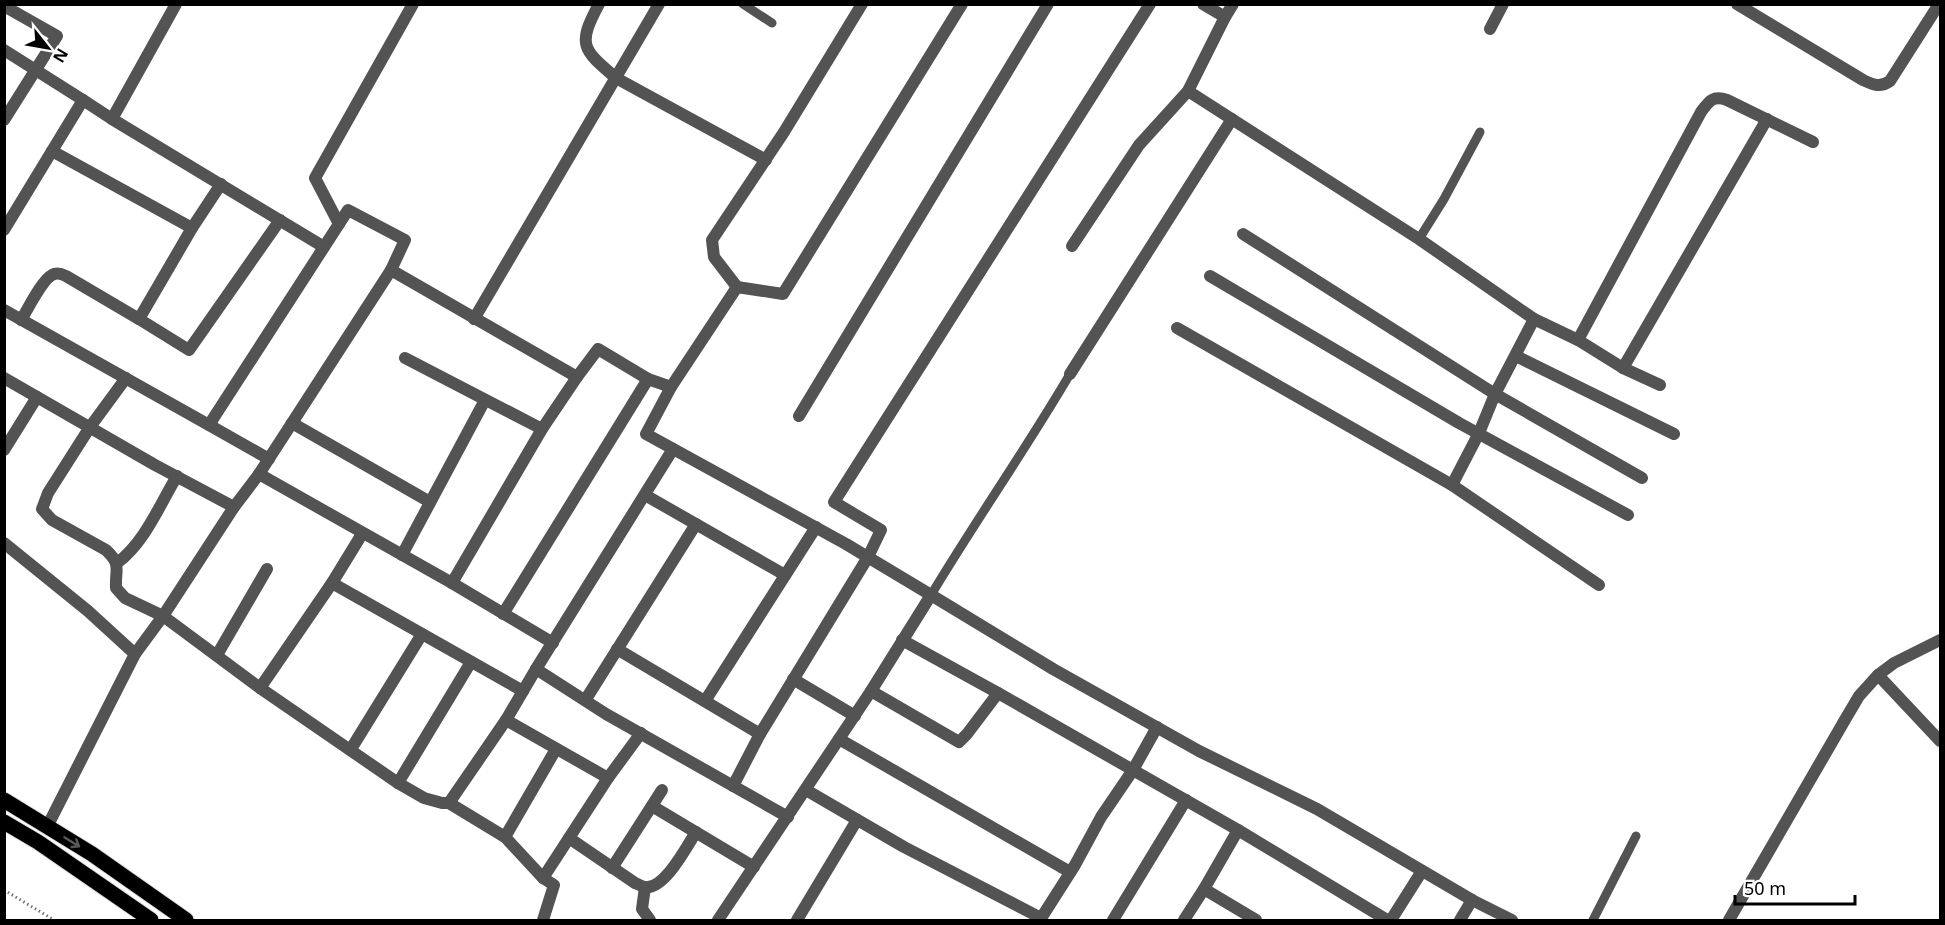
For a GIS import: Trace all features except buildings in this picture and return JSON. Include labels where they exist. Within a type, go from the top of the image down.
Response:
[{"type":"main road","points":[[4,800],[93,855],[186,921]]},
{"type":"main road","points":[[4,822],[38,842],[151,921]]},
{"type":"street","points":[[112,118],[176,4]]},
{"type":"street","points":[[339,224],[315,178],[413,4]]},
{"type":"street","points":[[599,4],[584,40],[590,53],[600,65],[616,78],[766,160]]},
{"type":"street","points":[[474,318],[659,4]]},
{"type":"street","points":[[862,4],[766,160],[712,240],[714,257],[736,287],[783,294],[962,4]]},
{"type":"street","points":[[799,416],[1048,4]]},
{"type":"street","points":[[733,786],[760,734],[868,557],[881,530],[834,502],[1150,4]]},
{"type":"street","points":[[1203,4],[1226,17]]},
{"type":"street","points":[[1072,246],[1139,145],[1188,91],[1233,4]]},
{"type":"street","points":[[1490,29],[1503,4]]},
{"type":"street","points":[[1737,4],[1863,80],[1875,86],[1883,86],[1890,81],[1939,4]]},
{"type":"street","points":[[4,120],[57,36],[5,6]]},
{"type":"street","points":[[4,50],[324,247]]},
{"type":"street","points":[[1188,91],[1419,239],[1534,319],[1578,340],[1623,368],[1660,385]]},
{"type":"street","points":[[1578,340],[1701,111],[1711,99],[1719,97],[1727,100],[1813,142]]},
{"type":"street","points":[[4,230],[82,100]]},
{"type":"street","points":[[1070,374],[1232,119]]},
{"type":"street","points":[[1623,368],[1767,119]]},
{"type":"street","points":[[52,151],[192,228]]},
{"type":"street","points":[[139,319],[192,228],[221,184]]},
{"type":"street","points":[[47,826],[135,654],[269,459],[391,270],[405,240],[348,210],[209,425]]},
{"type":"street","points":[[21,320],[46,280],[59,273],[189,350],[280,220]]},
{"type":"street","points":[[1243,234],[1495,394],[1642,478]]},
{"type":"street","points":[[391,270],[577,377]]},
{"type":"street","points":[[1210,276],[1479,433],[1628,515]]},
{"type":"street","points":[[736,287],[671,387],[646,434],[868,557],[1053,669],[1199,751],[1317,808],[1472,900],[1512,921]]},
{"type":"street","points":[[4,310],[269,459]]},
{"type":"street","points":[[1452,485],[1534,319]]},
{"type":"street","points":[[1177,328],[1452,485],[1599,585]]},
{"type":"street","points":[[452,583],[542,429],[598,349],[648,379],[671,387]]},
{"type":"street","points":[[1516,356],[1674,434]]},
{"type":"street","points":[[405,358],[542,429]]},
{"type":"street","points":[[4,378],[234,507]]},
{"type":"street","points":[[126,378],[90,427],[48,493],[42,509],[52,520],[106,550],[117,563],[116,588],[125,598],[163,616],[260,688],[398,783],[423,798],[449,803],[505,837],[543,878],[554,885],[543,921]]},
{"type":"street","points":[[504,614],[648,379]]},
{"type":"street","points":[[4,450],[37,397]]},
{"type":"street","points":[[402,555],[485,400]]},
{"type":"street","points":[[292,423],[430,502]]},
{"type":"street","points":[[449,803],[506,720],[673,449]]},
{"type":"street","points":[[259,474],[553,643]]},
{"type":"street","points":[[117,563],[129,554],[139,541],[177,476]]},
{"type":"street","points":[[645,495],[785,575]]},
{"type":"street","points":[[586,699],[696,524]]},
{"type":"street","points":[[705,701],[816,527]]},
{"type":"street","points":[[260,688],[332,583],[362,534]]},
{"type":"street","points":[[4,543],[88,611],[135,654]]},
{"type":"street","points":[[217,655],[267,568]]},
{"type":"street","points":[[332,583],[523,691]]},
{"type":"street","points":[[718,921],[855,716],[931,595]]},
{"type":"street","points":[[351,749],[422,633]]},
{"type":"street","points":[[902,640],[1238,830],[1389,921],[1422,870]]},
{"type":"street","points":[[1729,921],[1859,696],[1878,675],[1894,663],[1941,640]]},
{"type":"street","points":[[617,650],[760,734]]},
{"type":"street","points":[[398,783],[471,662]]},
{"type":"street","points":[[536,669],[586,699],[606,714],[788,817]]},
{"type":"street","points":[[1878,675],[1941,741]]},
{"type":"street","points":[[793,679],[855,716]]},
{"type":"street","points":[[871,691],[959,742],[998,693]]},
{"type":"street","points":[[506,720],[608,778]]},
{"type":"street","points":[[806,790],[904,847],[1041,919],[1157,727]]},
{"type":"street","points":[[543,878],[608,778],[641,733]]},
{"type":"street","points":[[839,739],[1070,872]]},
{"type":"street","points":[[505,837],[556,749]]},
{"type":"street","points":[[612,868],[662,790]]},
{"type":"street","points":[[1113,921],[1186,800]]},
{"type":"street","points":[[652,806],[754,867]]},
{"type":"street","points":[[797,921],[857,820]]},
{"type":"street","points":[[1184,921],[1238,830]]},
{"type":"street","points":[[569,838],[612,868],[645,887],[661,882],[696,832]]},
{"type":"street","points":[[645,887],[642,909],[650,921]]},
{"type":"street","points":[[1204,890],[1253,920]]},
{"type":"street","points":[[1460,921],[1472,900]]},
{"type":"lane","points":[[743,4],[772,23]]},
{"type":"lane","points":[[1419,239],[1444,199],[1480,132]]},
{"type":"lane","points":[[931,595],[974,523],[1033,437],[1070,374]]},
{"type":"lane","points":[[1593,921],[1636,837]]},
{"type":"path","points":[[4,890],[54,921]]}]
